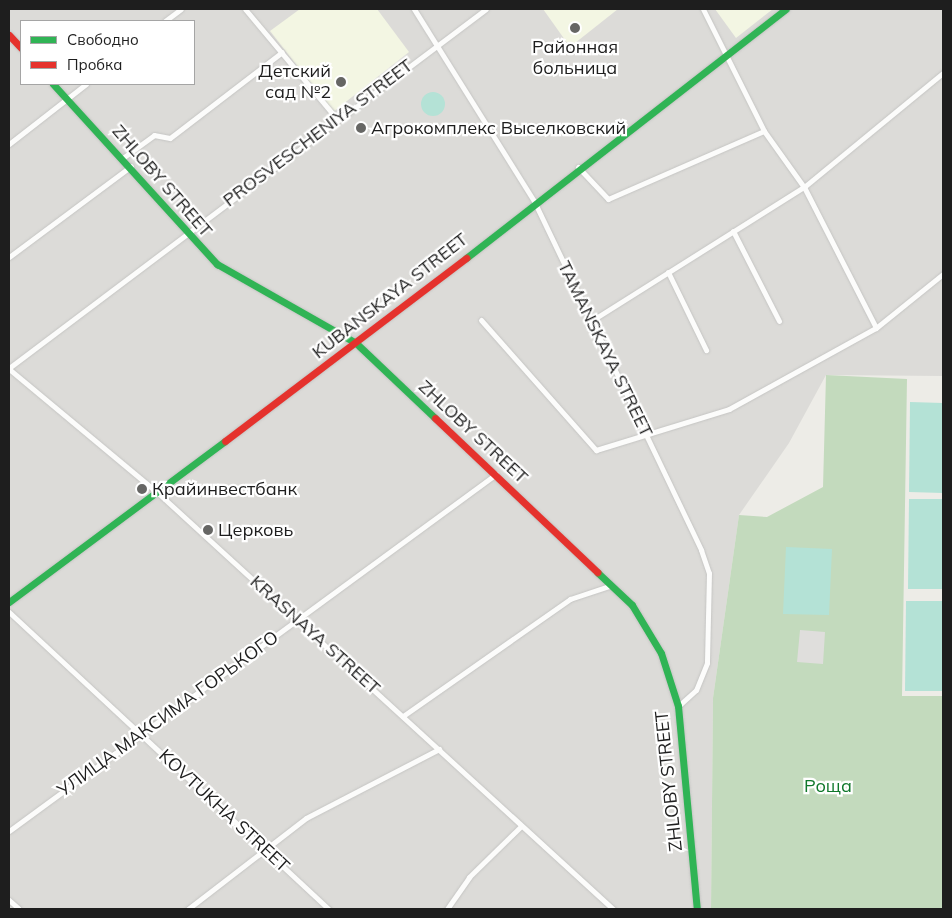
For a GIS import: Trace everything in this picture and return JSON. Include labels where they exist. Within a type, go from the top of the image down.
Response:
[{"type":"street","points":[[166,20],[181,9]]},
{"type":"street","points":[[245,9],[336,118]]},
{"type":"street","name":"TAMANSKAYA STREET","points":[[414,9],[534,201],[647,437],[709,573],[707,663],[696,690],[678,706]]},
{"type":"street","name":"PROSVESCHENIYA STREET","points":[[9,368],[336,118],[486,9]]},
{"type":"street","points":[[703,9],[728,54],[764,131],[804,187],[876,328]]},
{"type":"street","name":"KUBANSKAYA STREET","points":[[9,602],[158,493],[356,343],[534,201],[786,9]]},
{"type":"street","points":[[9,35],[20,47]]},
{"type":"street","points":[[124,157],[154,135],[170,138],[282,52]]},
{"type":"street","points":[[592,321],[804,187],[943,73]]},
{"type":"street","name":"ZHLOBY STREET","points":[[54,85],[132,165],[186,232],[217,264],[356,343],[613,585],[648,629],[678,706],[697,909]]},
{"type":"street","points":[[9,144],[85,85]]},
{"type":"street","points":[[578,167],[608,199],[764,131]]},
{"type":"street","points":[[9,257],[132,165]]},
{"type":"street","points":[[733,231],[779,321]]},
{"type":"street","points":[[668,272],[706,350]]},
{"type":"street","points":[[481,320],[596,450],[647,437],[729,409],[876,328],[943,274]]},
{"type":"street","name":"KRASNAYA STREET","points":[[9,368],[158,493],[613,909]]},
{"type":"street","name":"УЛИЦА МАКСИМА ГОРЬКОГО","points":[[9,830],[496,474]]},
{"type":"street","points":[[403,716],[570,599],[613,585]]},
{"type":"street","name":"KOVTUKHA STREET","points":[[9,612],[329,909]]},
{"type":"street","points":[[188,909],[267,851],[306,818],[439,749]]},
{"type":"street","points":[[447,909],[469,877],[521,826]]},
{"type":"street","points":[[9,900],[19,909]]},
{"type":"shaded area","points":[[9,9],[943,9],[943,376],[826,375],[789,443],[739,515],[713,698],[711,909],[9,909]]},
{"type":"shaded area","name":"Детский сад №2","points":[[300,9],[377,9],[409,52],[333,112],[270,31]]},
{"type":"shaded area","name":"Районная больница","points":[[543,9],[618,9],[570,47]]},
{"type":"shaded area","points":[[715,9],[773,9],[736,38]]},
{"type":"shaded area","points":[[433,92],[442,95],[445,104],[442,113],[433,116],[424,113],[421,104],[424,95]]},
{"type":"shaded area","points":[[910,402],[943,403],[943,493],[909,492]]},
{"type":"shaded area","points":[[909,499],[943,499],[943,589],[908,589]]},
{"type":"shaded area","points":[[786,547],[832,549],[829,615],[783,614]]},
{"type":"shaded area","points":[[906,601],[943,601],[943,691],[905,691]]},
{"type":"shaded area","points":[[800,630],[825,632],[823,664],[797,662]]},
{"type":"green space","name":"Роща","points":[[826,375],[907,379],[902,696],[943,696],[943,909],[711,909],[713,698],[739,515],[767,517],[823,487]]},
{"type":"traffic: fast","points":[[466,258],[786,9]]},
{"type":"traffic: fast","points":[[54,85],[217,264],[356,343],[435,418]]},
{"type":"traffic: fast","points":[[9,602],[225,441]]},
{"type":"traffic: fast","points":[[597,572],[632,605],[661,653],[678,706],[697,909]]},
{"type":"traffic: jam","points":[[9,35],[20,47]]},
{"type":"traffic: jam","points":[[225,441],[466,258]]},
{"type":"traffic: jam","points":[[435,418],[597,572]]},
{"type":"place","name":"Районная больница","points":[[575,28]]},
{"type":"place","name":"Детский сад №2","points":[[341,82]]},
{"type":"place","name":"Агрокомплекс Выселковский","points":[[361,128]]},
{"type":"place","name":"Крайинвестбанк","points":[[142,489]]},
{"type":"place","name":"Церковь","points":[[208,530]]}]
